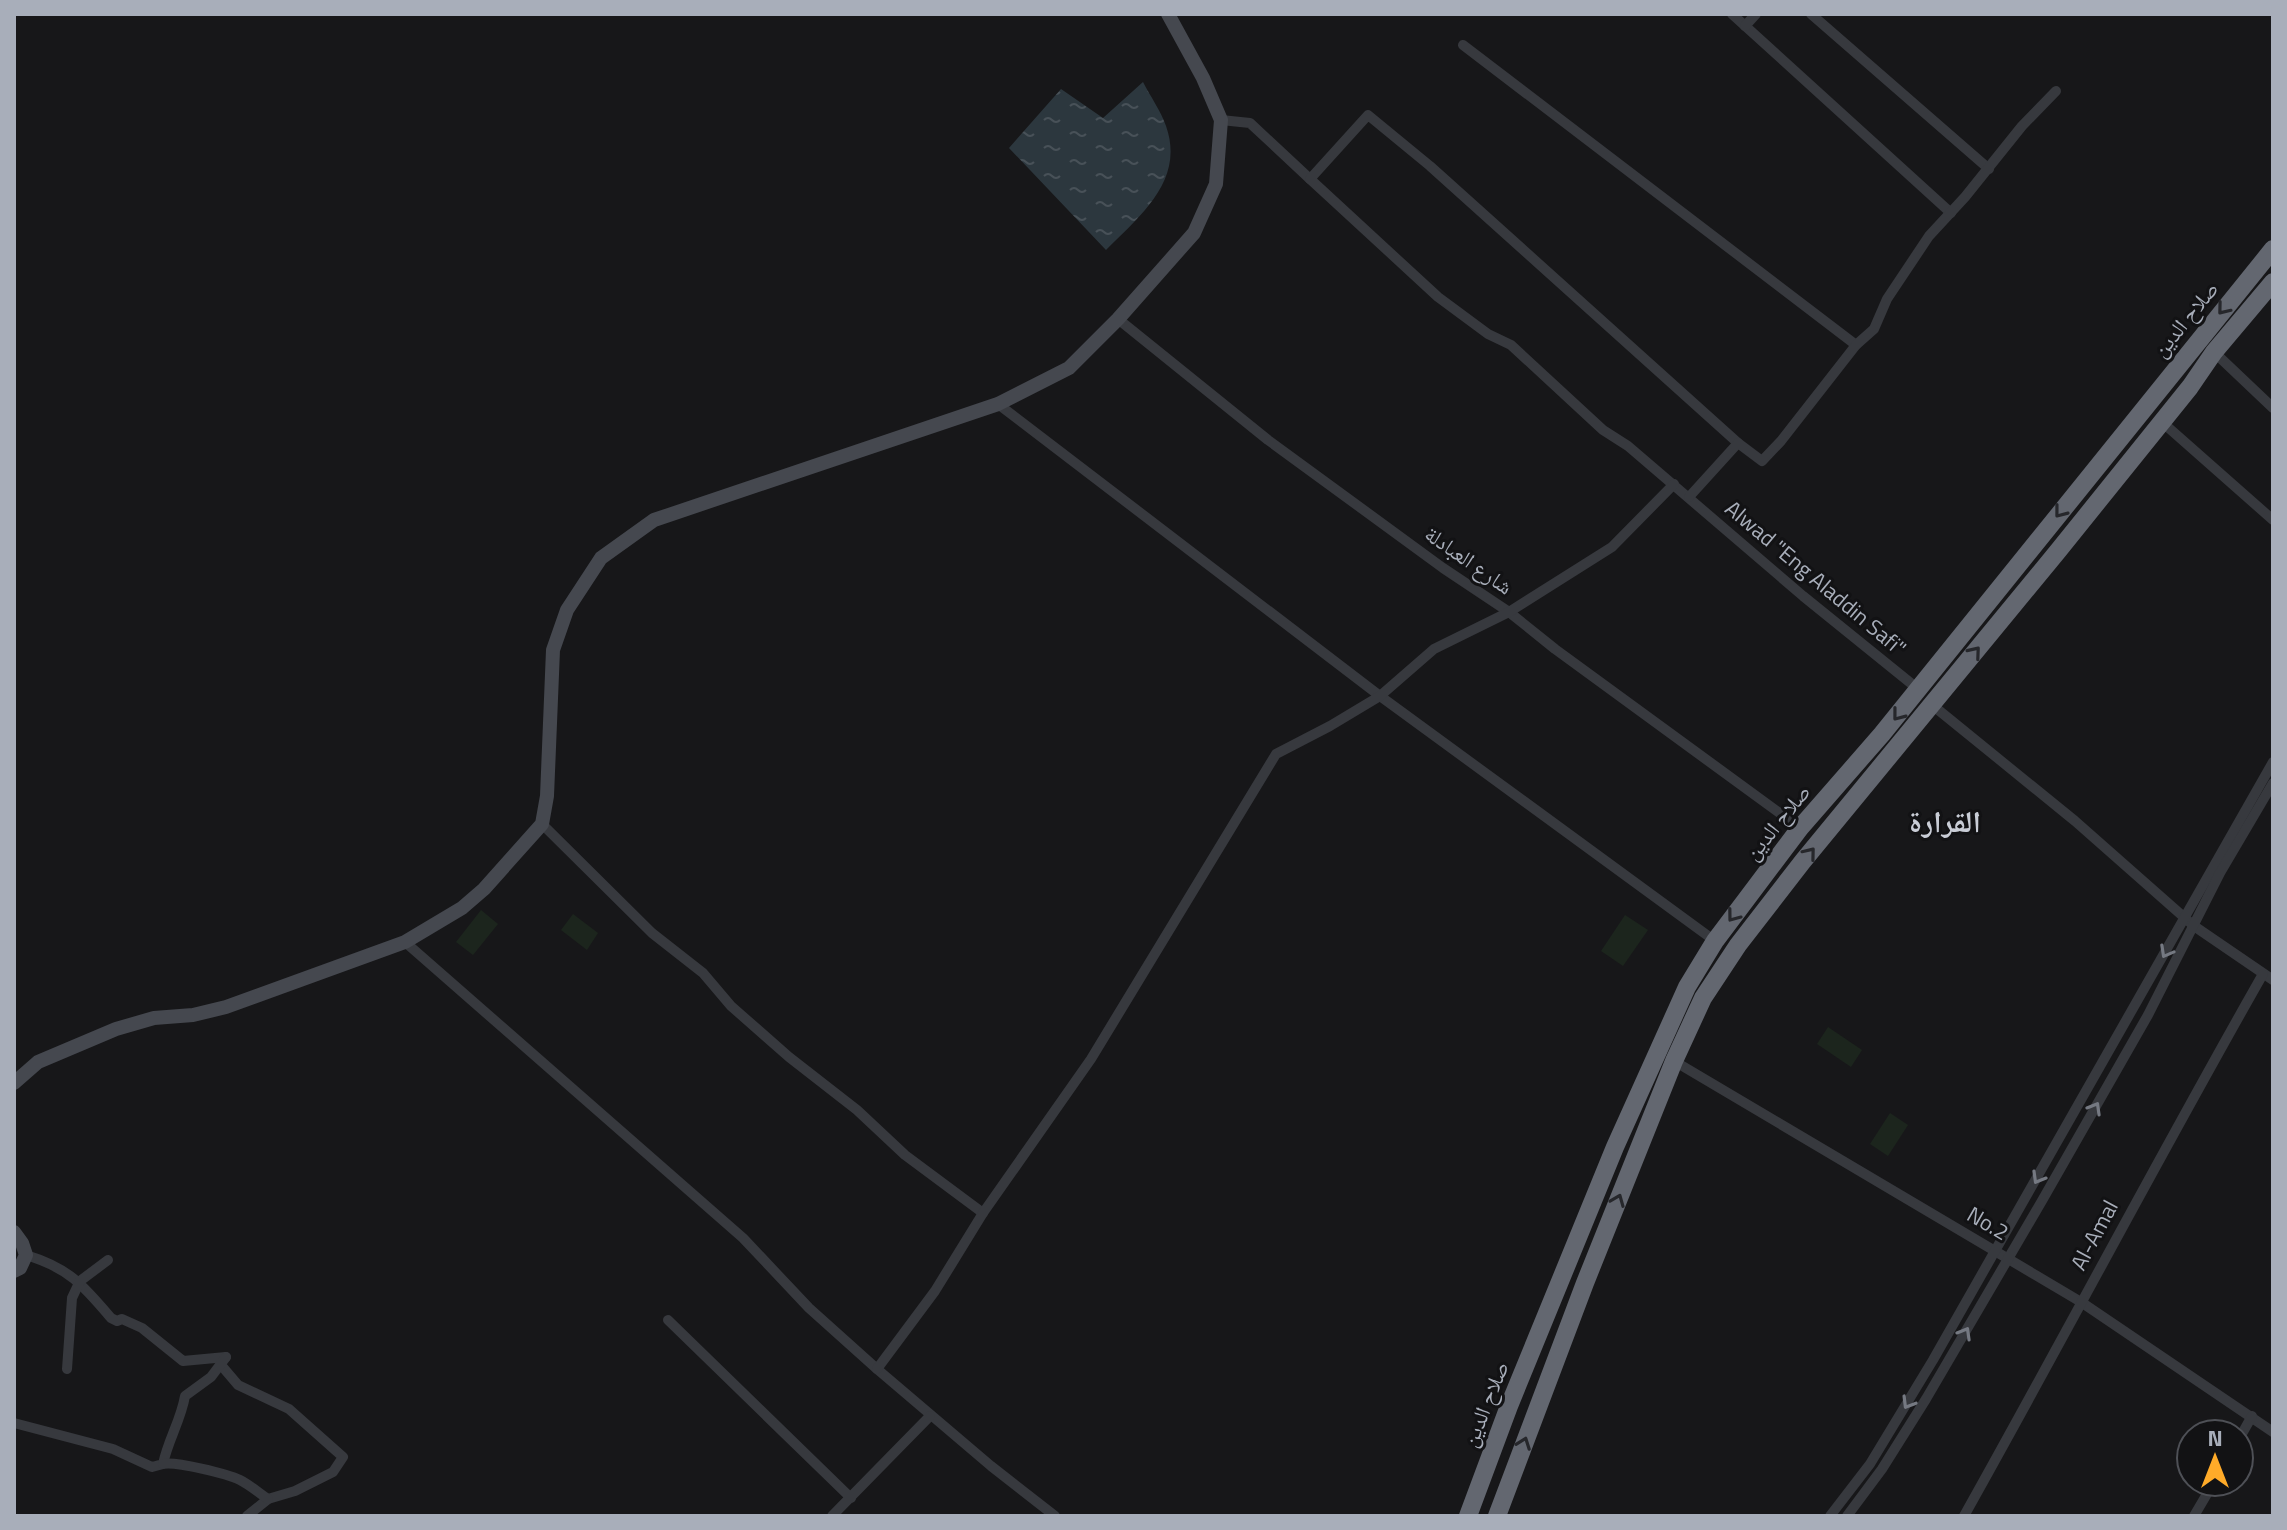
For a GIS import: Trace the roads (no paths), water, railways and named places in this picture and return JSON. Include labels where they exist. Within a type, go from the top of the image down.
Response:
[{"type":"highway","name":"صلاح الدين","points":[[1468,1516],[1484,1469],[1615,1147],[1687,987],[1715,941],[1800,828],[1918,689],[2273,249]]},
{"type":"highway","name":"صلاح الدين","points":[[1497,1516],[1552,1367],[1674,1061],[1703,998],[1738,945],[1843,812],[2273,282]]},
{"type":"highway","points":[[2175,369],[2176,379],[2190,387]]},
{"type":"highway","points":[[1858,762],[1868,764],[1873,777]]},
{"type":"highway","points":[[1825,799],[1830,812],[1843,812]]},
{"type":"highway","points":[[1484,1469],[1494,1483],[1511,1479]]},
{"type":"street","points":[[14,1083],[38,1062],[116,1029],[154,1018],[193,1015],[226,1007],[405,942],[462,908],[484,889],[542,824],[547,796],[553,650],[567,610],[601,558],[654,520],[998,404],[1069,368],[1118,319],[1194,233],[1216,184],[1221,120],[1203,78],[1168,14]]},
{"type":"street","points":[[1732,14],[1951,213]]},
{"type":"street","points":[[1745,26],[1756,14]]},
{"type":"street","points":[[1811,14],[1989,169]]},
{"type":"street","points":[[1463,45],[1856,345]]},
{"type":"street","points":[[1310,179],[1368,115],[1430,166],[1738,443],[1762,461],[1856,345],[1874,329],[1887,299],[1929,236],[1989,169],[2022,126],[2056,91]]},
{"type":"street","name":"Alwad \"Eng Aladdin Safi\"","points":[[1221,120],[1250,123],[1438,297],[1488,334],[1511,345],[1603,430],[1628,446],[1803,596],[1918,689]]},
{"type":"street","name":"شارع العبادلة","points":[[1118,319],[1268,440],[1443,568],[1509,612],[1800,828]]},
{"type":"street","points":[[2214,352],[2273,408]]},
{"type":"street","points":[[998,404],[1380,696],[1715,941]]},
{"type":"street","points":[[2162,422],[2273,520]]},
{"type":"street","points":[[1689,497],[1738,443]]},
{"type":"street","points":[[877,1369],[935,1291],[983,1213],[1091,1059],[1276,754],[1380,696],[1434,649],[1509,612],[1612,547],[1674,484]]},
{"type":"street","points":[[1931,704],[2075,821],[2194,926],[2268,977]]},
{"type":"street","points":[[1830,1516],[1891,1432],[2273,762]]},
{"type":"street","points":[[1847,1516],[1882,1469],[1926,1399],[2009,1258],[2125,1055],[2220,873],[2273,783]]},
{"type":"street","points":[[542,824],[652,933],[703,973],[731,1006],[777,1047],[857,1110],[905,1155],[983,1213]]},
{"type":"street","points":[[405,942],[743,1238],[809,1308],[930,1416],[1055,1516]]},
{"type":"street","name":"Al-Amal","points":[[1964,1516],[2169,1138],[2268,977]]},
{"type":"street","name":"No.2","points":[[1674,1061],[2081,1302],[2273,1432]]},
{"type":"street","points":[[14,1232],[26,1255],[20,1268],[14,1271]]},
{"type":"street","points":[[26,1255],[47,1261],[80,1281],[111,1318],[117,1321],[122,1319],[142,1328],[183,1361],[226,1357],[211,1377],[185,1396],[183,1410],[163,1464]]},
{"type":"street","points":[[67,1369],[72,1298],[80,1281],[108,1260]]},
{"type":"street","points":[[668,1320],[851,1498]]},
{"type":"street","points":[[221,1365],[238,1385],[289,1409],[343,1457],[333,1472],[295,1491],[268,1499],[247,1516]]},
{"type":"street","points":[[832,1516],[930,1416]]},
{"type":"street","points":[[14,1423],[113,1449],[152,1467],[172,1462],[205,1472],[222,1473],[241,1480],[268,1499]]},
{"type":"street","points":[[2194,1516],[2205,1498]]},
{"type":"water","points":[[1143,82],[1166,126],[1170,163],[1165,180],[1145,210],[1106,250],[1009,148],[1061,89],[1103,118]]},
{"type":"district","name":"القرارة","points":[[1945,821]]}]
